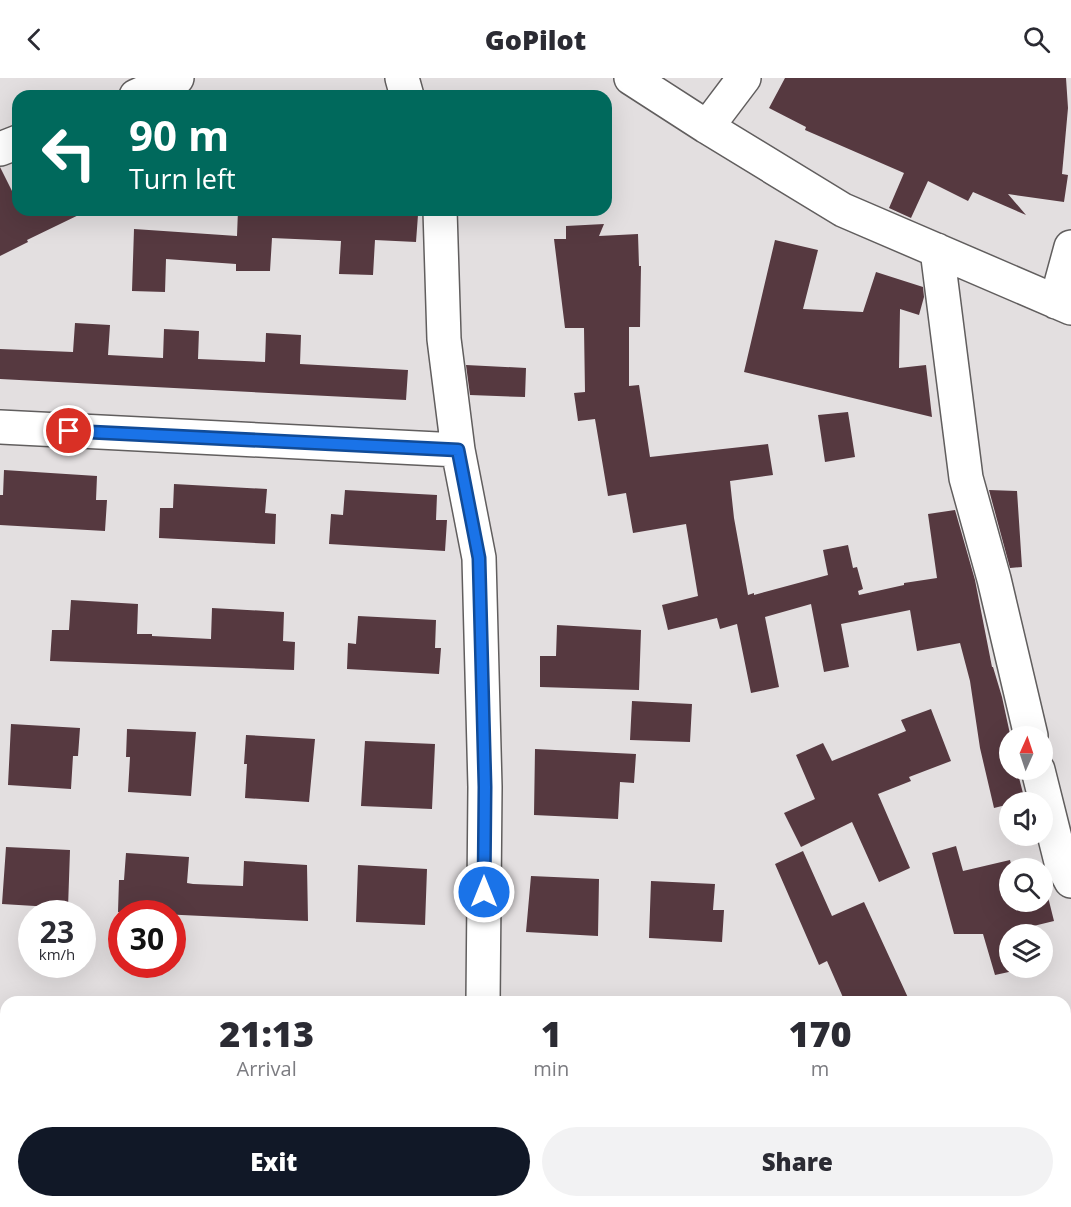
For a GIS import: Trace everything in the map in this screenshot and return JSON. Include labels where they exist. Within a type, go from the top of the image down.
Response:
[{"type":"street","points":[[150,90],[177,78]]},
{"type":"street","points":[[631,78],[843,210],[1064,305],[1071,247]]},
{"type":"street","points":[[707,127],[744,78]]},
{"type":"street","points":[[440,216],[444,339],[458,450],[479,558],[485,787],[483,996]]},
{"type":"street","points":[[937,250],[966,478],[994,579],[1029,726]]},
{"type":"street","points":[[0,427],[458,450]]},
{"type":"street","points":[[1040,780],[1061,862],[1071,881]]},
{"type":"building","points":[[785,78],[1066,78],[1068,108],[1062,174],[1068,175],[1064,202],[1008,194],[1026,215],[973,192],[968,201],[928,181],[911,218],[889,208],[904,173],[805,130],[806,127],[769,108]]},
{"type":"building","points":[[0,167],[12,191],[12,216],[77,216],[0,256]]},
{"type":"building","points":[[238,216],[418,216],[416,242],[375,240],[373,275],[339,274],[341,241],[272,238],[270,271],[236,271],[236,264],[166,259],[165,292],[132,291],[134,229],[237,236]]},
{"type":"building","points":[[604,224],[599,236],[638,234],[639,266],[641,266],[640,327],[629,327],[629,386],[639,385],[650,457],[768,444],[773,475],[730,481],[734,518],[748,595],[828,575],[823,550],[848,545],[853,568],[857,567],[863,589],[858,591],[859,595],[904,585],[904,583],[937,578],[928,514],[955,510],[975,580],[992,667],[1008,726],[999,726],[999,780],[1020,780],[1023,792],[999,792],[999,807],[994,808],[980,748],[970,681],[960,643],[917,651],[910,610],[841,624],[849,667],[824,672],[811,604],[765,617],[779,687],[751,693],[737,624],[720,629],[717,618],[668,630],[662,605],[698,596],[686,524],[633,533],[626,493],[608,496],[595,419],[578,421],[574,393],[585,392],[584,328],[565,328],[554,239],[566,239],[566,226]]},
{"type":"building","points":[[775,240],[818,250],[803,309],[863,312],[876,272],[923,287],[924,297],[919,315],[900,309],[899,368],[926,365],[932,417],[744,372]]},
{"type":"building","points":[[75,323],[110,325],[108,355],[163,358],[164,329],[199,331],[198,359],[265,362],[266,333],[301,335],[300,364],[408,370],[406,400],[0,379],[0,349],[73,352]]},
{"type":"building","points":[[466,365],[526,368],[525,397],[470,395]]},
{"type":"building","points":[[848,412],[855,457],[825,462],[818,415]]},
{"type":"building","points":[[4,470],[97,476],[96,500],[107,500],[105,531],[0,525],[0,495],[3,495]]},
{"type":"building","points":[[174,484],[267,489],[265,513],[276,514],[275,544],[159,538],[160,508],[173,508]]},
{"type":"building","points":[[345,490],[437,495],[436,520],[447,520],[445,551],[329,544],[331,514],[343,515]]},
{"type":"building","points":[[989,490],[1017,491],[1022,567],[1010,568]]},
{"type":"building","points":[[71,600],[138,604],[137,634],[152,634],[152,636],[211,639],[212,608],[284,612],[283,641],[295,642],[294,670],[50,661],[52,630],[69,630]]},
{"type":"building","points":[[358,616],[436,620],[435,648],[441,648],[439,674],[347,669],[348,643],[356,644]]},
{"type":"building","points":[[557,625],[641,630],[639,690],[540,687],[540,656],[556,656]]},
{"type":"building","points":[[632,701],[692,704],[690,742],[630,740]]},
{"type":"building","points":[[931,709],[951,761],[909,777],[911,781],[878,794],[910,868],[879,882],[852,822],[801,847],[784,813],[815,799],[796,755],[823,743],[832,761],[906,731],[901,720]]},
{"type":"building","points":[[11,724],[80,728],[78,756],[73,756],[71,789],[8,785]]},
{"type":"building","points":[[127,729],[196,732],[191,796],[128,792],[130,757],[126,757]]},
{"type":"building","points":[[246,735],[315,739],[309,802],[245,798]]},
{"type":"building","points":[[365,741],[435,744],[432,809],[361,806]]},
{"type":"building","points":[[535,749],[636,754],[634,783],[620,782],[618,819],[534,815]]},
{"type":"building","points":[[956,846],[963,871],[999,863],[999,912],[1052,912],[1054,921],[1042,924],[999,924],[999,974],[995,975],[983,934],[954,934],[932,853]]},
{"type":"building","points":[[6,847],[70,850],[68,900],[18,900],[18,905],[2,904]]},
{"type":"building","points":[[803,851],[832,916],[864,902],[907,996],[842,996],[827,961],[819,965],[775,864]]},
{"type":"building","points":[[126,853],[189,857],[187,883],[193,884],[243,886],[244,861],[307,865],[308,921],[186,915],[186,900],[118,900],[119,880],[124,880]]},
{"type":"building","points":[[358,865],[427,869],[425,925],[356,922]]},
{"type":"building","points":[[531,876],[599,879],[598,936],[526,932]]},
{"type":"building","points":[[651,881],[715,884],[713,910],[724,910],[722,942],[649,938]]},
{"type":"route","points":[[69,431],[458,450],[479,558],[485,787],[484,892]]}]
